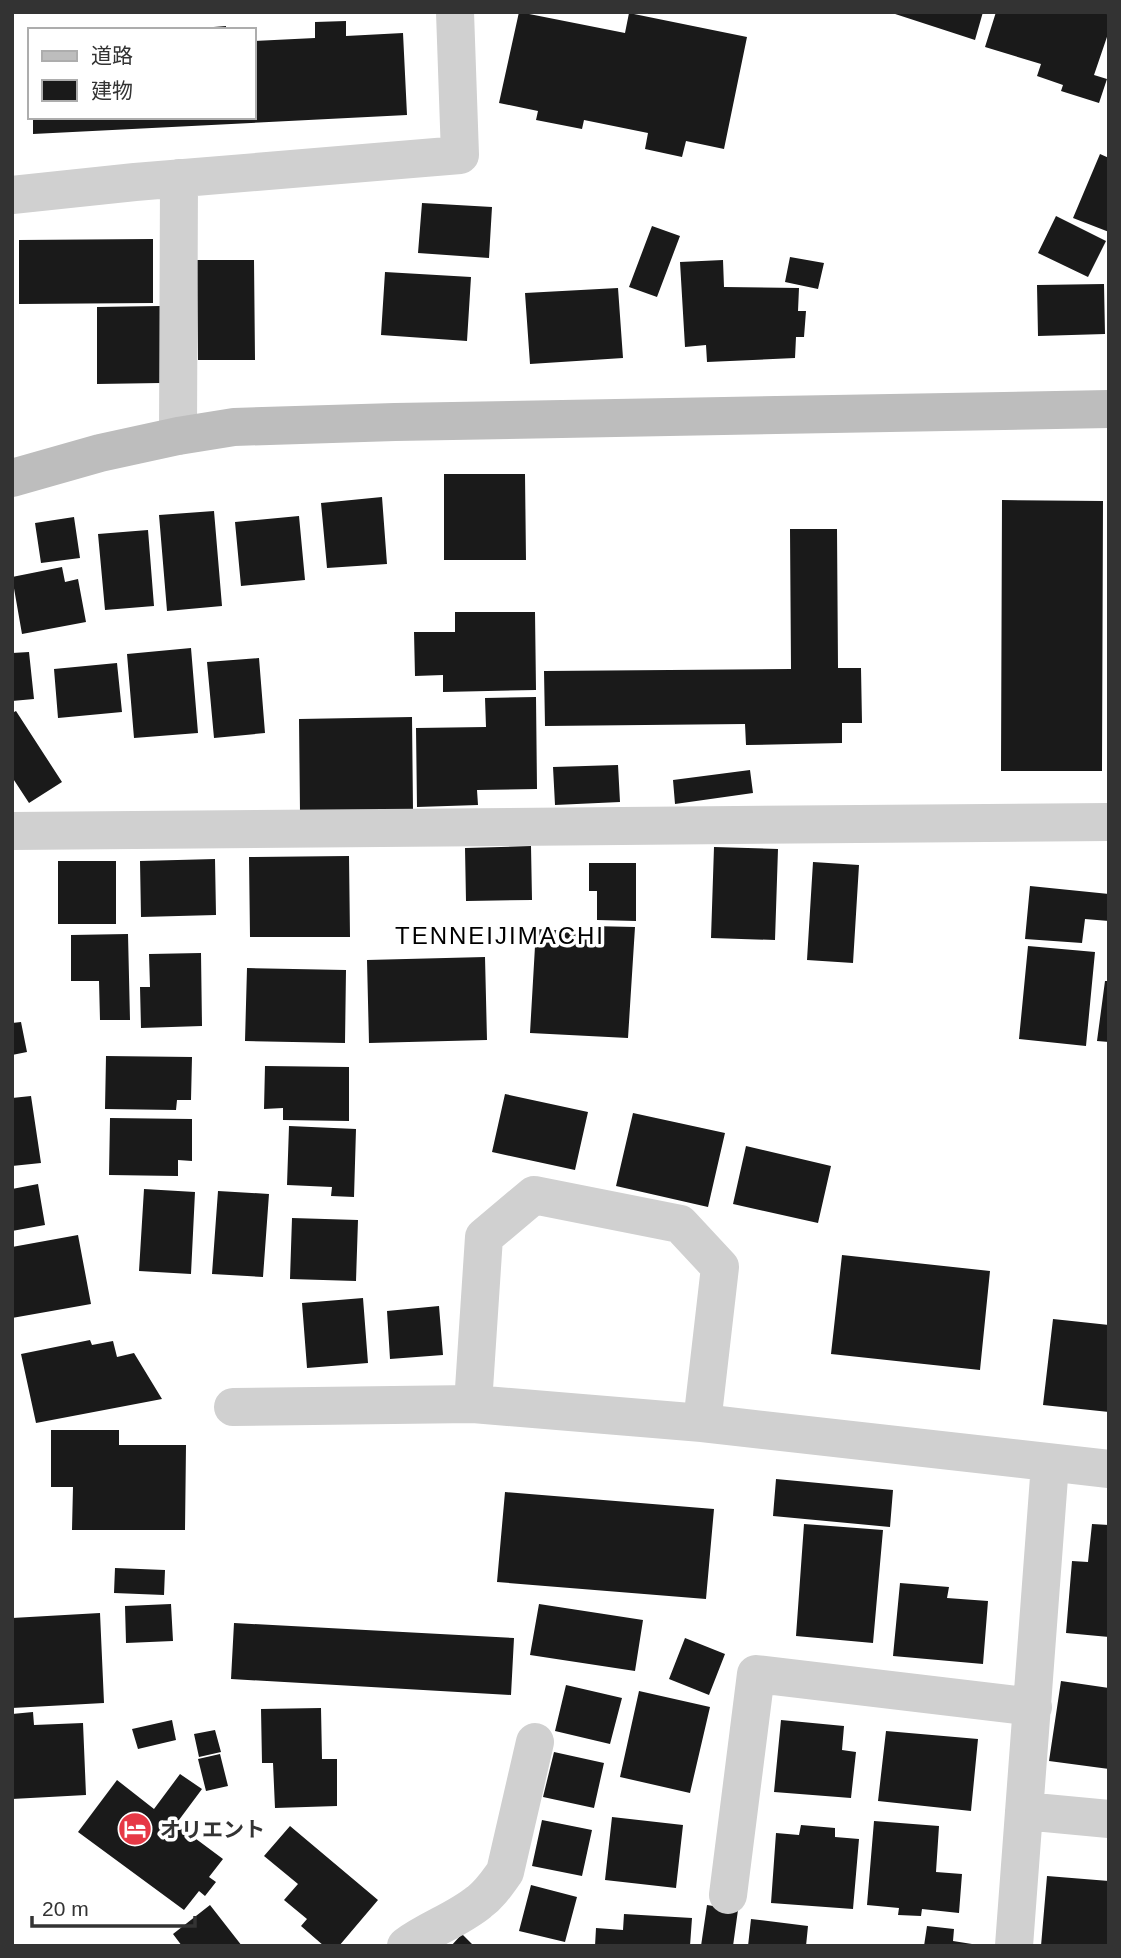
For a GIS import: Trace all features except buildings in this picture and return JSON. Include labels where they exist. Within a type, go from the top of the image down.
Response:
[{"type":"street","points":[[12,195],[460,155],[455,12]]},
{"type":"street","points":[[178,436],[179,178]]},
{"type":"street","points":[[12,478],[100,453],[234,427],[1109,409]]},
{"type":"street","points":[[12,831],[1109,822]]},
{"type":"street","points":[[472,1404],[484,1237],[534,1195],[680,1224],[720,1267],[702,1423]]},
{"type":"street","points":[[233,1407],[472,1404],[702,1423],[1109,1469]]},
{"type":"street","points":[[1014,1946],[1050,1464]]},
{"type":"street","points":[[728,1895],[756,1674],[1032,1707]]},
{"type":"street","points":[[406,1946],[423,1933],[457,1917],[480,1902],[505,1872],[535,1742]]},
{"type":"street","points":[[1024,1811],[1109,1819]]},
{"type":"place","name":"オリエント","points":[[135,1829]]},
{"type":"district","name":"TENNEIJIMACHI","points":[[500,935]]}]
